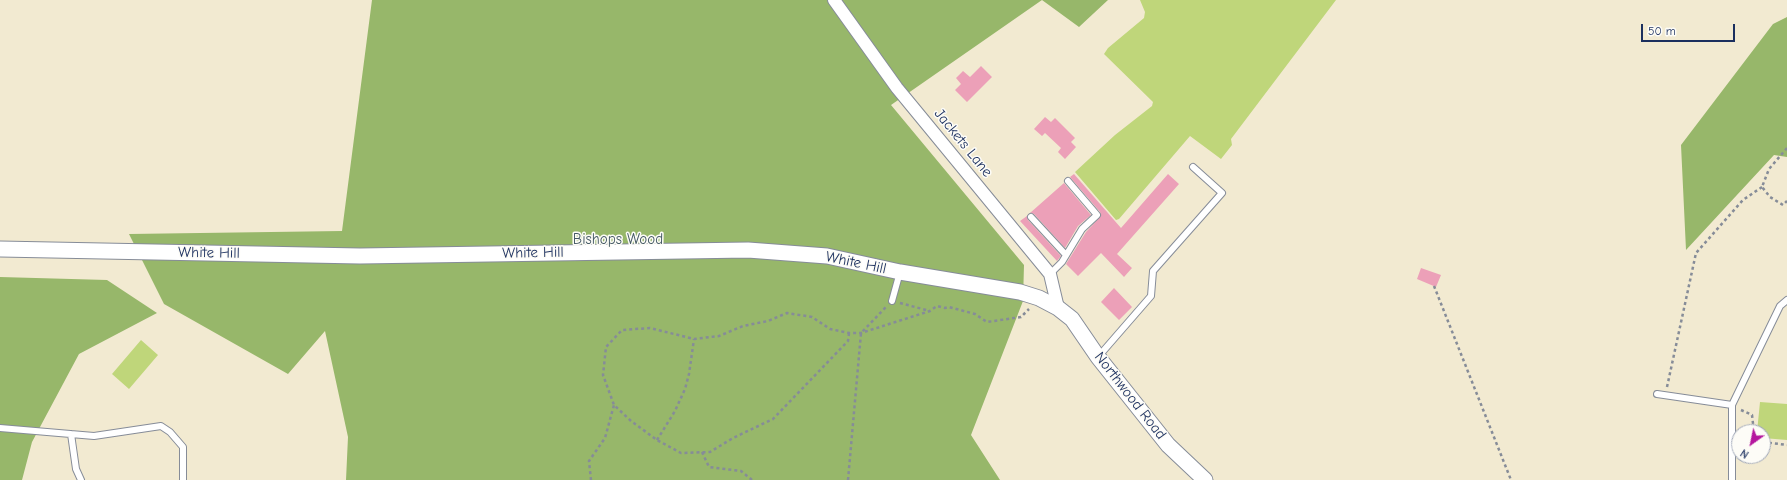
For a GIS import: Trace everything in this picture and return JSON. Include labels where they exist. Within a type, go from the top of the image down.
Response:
[{"type":"street","name":"Jackets Lane","points":[[834,0],[897,88],[1050,274],[1058,308]]},
{"type":"street","name":"White Hill","points":[[0,249],[360,256],[748,250],[828,256],[900,272],[1020,292],[1034,296],[1058,308]]},
{"type":"street","name":"Northwood Road","points":[[1058,308],[1072,319],[1084,334],[1098,357],[1168,445],[1205,480]]},
{"type":"lane","points":[[1098,357],[1151,296],[1153,271],[1222,193],[1193,167]]},
{"type":"lane","points":[[1050,274],[1062,262],[1082,229],[1097,215],[1068,181]]},
{"type":"lane","points":[[1031,217],[1066,255]]},
{"type":"lane","points":[[892,301],[900,272]]},
{"type":"lane","points":[[1732,480],[1732,405],[1780,306],[1787,300]]},
{"type":"lane","points":[[1657,394],[1732,405]]},
{"type":"lane","points":[[0,428],[94,436],[161,426],[170,432],[183,447],[183,480]]},
{"type":"lane","points":[[71,434],[76,469],[81,480]]},
{"type":"path","points":[[1665,395],[1696,253],[1744,200],[1762,187],[1769,169],[1787,148]]},
{"type":"path","points":[[1762,187],[1770,197],[1783,205],[1787,201]]},
{"type":"path","points":[[1434,286],[1511,480]]},
{"type":"path","points":[[849,333],[848,340],[773,419],[733,438],[710,452],[682,453],[657,440],[631,421],[614,405],[603,375],[606,347],[622,330],[650,328],[694,339],[719,336],[743,326],[768,321],[786,313],[812,317],[830,329],[849,333],[861,333],[930,311],[937,306],[945,308],[949,307],[974,314],[987,322],[1021,317],[1031,305],[1034,296]]},
{"type":"path","points":[[848,480],[861,333],[892,301],[930,311]]},
{"type":"path","points":[[657,440],[672,417],[685,388],[689,374],[694,339]]},
{"type":"path","points":[[591,480],[589,461],[605,438],[614,405]]},
{"type":"path","points":[[1732,405],[1752,415],[1753,424]]},
{"type":"path","points":[[1771,443],[1787,445]]},
{"type":"path","points":[[702,452],[709,467],[741,471],[752,480]]},
{"type":"green space","name":"Bishops Wood","points":[[372,0],[1042,0],[891,105],[1024,265],[1023,301],[971,435],[1000,480],[346,480],[348,437],[325,331],[288,374],[164,304],[129,234],[342,231]]},
{"type":"green space","points":[[1042,0],[1108,0],[1079,27]]},
{"type":"green space","points":[[1140,0],[1336,0],[1231,139],[1232,145],[1221,159],[1190,136],[1119,219],[1116,220],[1075,172],[1115,135],[1152,106],[1153,102],[1104,54],[1108,48],[1144,18],[1145,12]]},
{"type":"green space","points":[[1787,17],[1787,157],[1774,155],[1686,250],[1681,145],[1773,24]]},
{"type":"green space","points":[[0,277],[107,280],[157,313],[79,354],[32,442],[22,480],[0,480]]},
{"type":"green space","points":[[141,340],[158,355],[129,389],[112,374]]},
{"type":"green space","points":[[1760,402],[1787,404],[1787,440],[1771,439],[1771,424],[1758,424]]},
{"type":"building","points":[[981,66],[992,77],[967,102],[955,90],[961,84],[956,78],[963,71],[970,77]]},
{"type":"building","points":[[1045,117],[1051,122],[1055,118],[1075,138],[1071,142],[1076,147],[1065,159],[1058,152],[1061,148],[1045,133],[1042,136],[1034,129]]},
{"type":"building","points":[[1074,174],[1121,228],[1168,174],[1179,184],[1117,254],[1132,268],[1124,277],[1101,253],[1078,276],[1066,264],[1086,232],[1101,216],[1100,212],[1070,177]]},
{"type":"building","points":[[1064,183],[1091,215],[1078,226],[1065,248],[1034,214],[1030,213]]},
{"type":"building","points":[[1027,216],[1028,220],[1061,256],[1057,261],[1020,221]]},
{"type":"building","points":[[1421,268],[1441,275],[1436,287],[1417,279]]},
{"type":"building","points":[[1114,288],[1132,307],[1119,320],[1101,302]]}]
